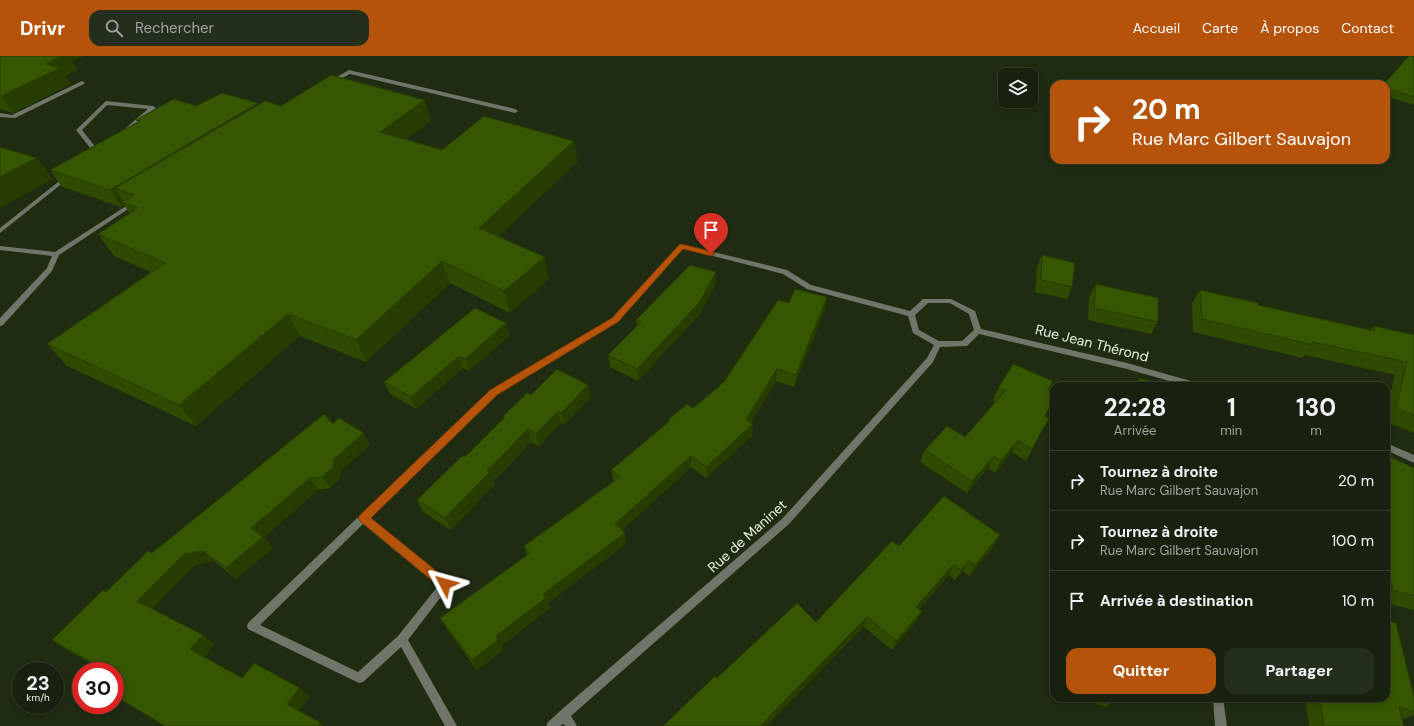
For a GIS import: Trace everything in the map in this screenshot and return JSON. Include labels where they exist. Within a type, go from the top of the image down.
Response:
[{"type":"street","points":[[325,86],[349,72],[515,111]]},
{"type":"street","points":[[0,115],[13,117],[82,83]]},
{"type":"street","points":[[97,153],[78,130],[106,104],[153,108],[119,135]]},
{"type":"street","points":[[91,158],[102,149]]},
{"type":"street","points":[[0,231],[73,173]]},
{"type":"street","points":[[0,323],[50,269],[56,254],[141,199]]},
{"type":"street","points":[[363,518],[445,584],[402,639],[359,678],[252,626],[363,518],[494,392],[615,320],[681,246],[785,272],[809,286],[911,314]]},
{"type":"street","points":[[0,248],[56,254]]},
{"type":"street","points":[[926,301],[951,301],[972,313],[978,331],[964,344],[938,344],[916,331],[911,314],[926,301]]},
{"type":"street","name":"Rue Jean Thérond","points":[[978,331],[1128,366],[1184,382]]},
{"type":"street","name":"Rue de Maninet","points":[[552,726],[786,521],[930,360],[938,344]]},
{"type":"street","points":[[1390,448],[1414,459]]},
{"type":"street","points":[[402,639],[451,726]]},
{"type":"street","points":[[1218,702],[1221,726]]},
{"type":"street","points":[[564,716],[571,726]]},
{"type":"building","points":[[0,56],[63,56],[46,64],[60,68],[0,96]]},
{"type":"building","points":[[1409,56],[1414,56],[1414,97],[1390,89],[1390,80],[1388,80]]},
{"type":"building","points":[[331,75],[425,100],[380,132],[442,150],[484,116],[574,141],[479,228],[545,257],[504,291],[442,261],[356,340],[288,314],[179,405],[47,344],[165,263],[98,234],[138,208],[122,202],[134,195],[115,188],[265,101],[281,106]]},
{"type":"building","points":[[222,93],[258,103],[110,190],[50,170],[140,121],[136,120],[174,99],[196,106]]},
{"type":"building","points":[[0,147],[37,158],[0,177]]},
{"type":"building","points":[[1042,255],[1075,263],[1072,287],[1041,280]]},
{"type":"building","points":[[690,265],[716,272],[699,303],[637,369],[608,355],[641,322],[636,320]]},
{"type":"building","points":[[1096,284],[1158,298],[1158,322],[1094,308]]},
{"type":"building","points":[[795,289],[827,297],[796,375],[777,369],[746,420],[753,424],[706,467],[691,456],[615,524],[625,533],[543,594],[546,598],[496,636],[498,640],[472,660],[440,618],[530,553],[524,546],[620,477],[611,470],[670,421],[668,420],[687,404],[693,408],[724,382],[778,300],[789,303]]},
{"type":"building","points":[[1200,290],[1258,303],[1258,305],[1375,331],[1374,326],[1414,335],[1414,416],[1396,408],[1407,362],[1312,342],[1313,345],[1202,319]]},
{"type":"building","points":[[475,308],[506,323],[465,359],[459,356],[411,397],[384,382]]},
{"type":"building","points":[[1013,364],[1053,381],[1050,382],[1048,390],[1050,393],[1050,407],[1045,416],[1049,418],[1032,449],[1018,440],[1001,461],[994,456],[972,481],[925,450],[947,426],[965,437],[1005,391],[998,388]]},
{"type":"building","points":[[557,369],[588,385],[561,413],[558,411],[536,434],[528,429],[487,471],[490,472],[445,518],[417,500],[462,456],[465,457],[505,417],[503,416],[527,393],[531,395]]},
{"type":"building","points":[[1139,378],[1156,382],[1139,382]]},
{"type":"building","points":[[324,414],[333,424],[339,418],[364,433],[334,459],[333,467],[322,477],[310,478],[251,528],[263,537],[226,568],[203,551],[184,554],[137,601],[203,635],[190,649],[242,678],[254,663],[300,688],[287,704],[321,723],[318,726],[165,726],[124,701],[124,662],[91,662],[52,640],[103,590],[106,592],[148,551],[152,553]]},
{"type":"building","points":[[1390,457],[1414,468],[1414,596],[1393,590],[1390,578]]},
{"type":"building","points":[[944,496],[1000,535],[975,565],[968,561],[961,570],[954,564],[916,607],[922,611],[896,641],[867,617],[760,726],[663,726],[715,676],[717,678],[797,603],[816,622],[892,541],[899,546]]},
{"type":"building","points":[[1390,621],[1396,623],[1414,697],[1414,712],[1399,707],[1404,726],[1324,726],[1321,702],[1390,702]]},
{"type":"route","points":[[445,584],[363,518],[494,392],[615,320],[681,246],[711,254]]}]
